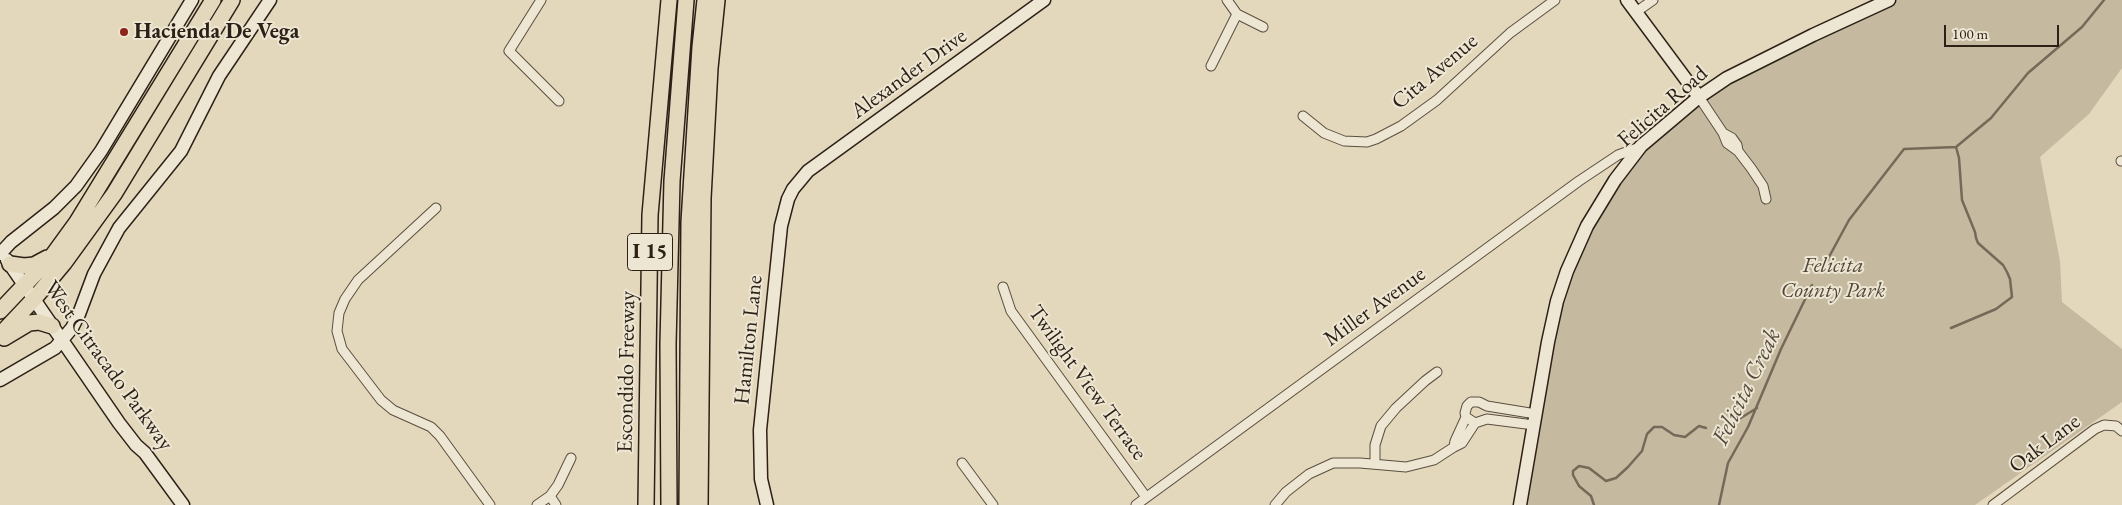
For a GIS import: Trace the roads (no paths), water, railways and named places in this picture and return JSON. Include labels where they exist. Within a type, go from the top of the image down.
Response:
[{"type":"highway","points":[[0,311],[53,255],[100,186],[213,0]]},
{"type":"highway","points":[[0,334],[34,299],[64,263],[114,194],[232,0]]},
{"type":"highway","name":"Escondido Freeway","points":[[646,505],[650,215],[669,0]]},
{"type":"highway","points":[[669,505],[668,344],[672,181],[686,0]]},
{"type":"highway","points":[[687,505],[689,222],[700,47],[706,0]]},
{"type":"highway","name":"I 15","points":[[700,505],[703,198],[710,68],[717,0]]},
{"type":"highway","points":[[3,256],[24,266],[34,265],[53,255]]},
{"type":"highway","points":[[0,340],[29,323],[39,322],[52,326]]},
{"type":"street","points":[[3,256],[10,242],[54,208],[76,186],[101,151],[192,0]]},
{"type":"street","points":[[0,380],[55,348],[72,328],[94,274],[119,228],[181,151],[219,76],[270,0]]},
{"type":"street","points":[[541,0],[509,51],[559,101]]},
{"type":"street","name":"Alexander Drive","points":[[798,181],[808,171],[1044,0]]},
{"type":"street","points":[[1227,0],[1237,14],[1263,27]]},
{"type":"street","name":"Cita Avenue","points":[[1303,116],[1324,133],[1344,141],[1367,142],[1376,139],[1400,126],[1437,100],[1510,33],[1555,0]]},
{"type":"street","points":[[1627,0],[1723,132],[1727,142],[1738,151],[1763,186],[1766,199]]},
{"type":"street","points":[[1636,12],[1652,0]]},
{"type":"street","name":"Felicita Road","points":[[1520,505],[1548,342],[1557,302],[1567,272],[1594,212],[1615,180],[1641,146],[1698,98],[1728,78],[1752,64],[1889,0]]},
{"type":"street","points":[[1211,66],[1237,14]]},
{"type":"street","name":"Miller Avenue","points":[[1136,505],[1579,181],[1618,155],[1641,146]]},
{"type":"street","name":"Hamilton Lane","points":[[767,505],[761,479],[760,430],[781,226],[788,198],[798,181]]},
{"type":"street","points":[[436,208],[358,280],[345,299],[339,313],[337,331],[342,349],[381,400],[393,410],[431,427],[440,436],[490,505]]},
{"type":"street","name":"West Citracado Parkway","points":[[3,256],[118,423],[145,453],[183,505]]},
{"type":"street","name":"Twilight View Terrace","points":[[1003,287],[1011,311],[1146,497]]},
{"type":"street","points":[[1374,464],[1375,445],[1381,426],[1396,408],[1437,372]]},
{"type":"street","points":[[1454,447],[1455,440],[1466,417],[1467,406],[1471,402],[1478,402],[1535,419]]},
{"type":"street","points":[[1466,417],[1475,423]]},
{"type":"street","points":[[1279,504],[1309,474],[1333,463],[1406,467],[1434,460],[1462,443],[1475,423],[1487,419],[1535,419]]},
{"type":"street","name":"Oak Lane","points":[[1993,505],[2095,429],[2104,425],[2116,426],[2122,430]]},
{"type":"street","points":[[538,505],[550,496],[558,485],[570,458]]},
{"type":"street","points":[[962,463],[993,505]]},
{"type":"street","points":[[550,496],[556,505]]},
{"type":"waterway","name":"Felicita Creak","points":[[1823,268],[1849,220],[1904,149],[1956,147],[1991,118],[2028,73],[2082,27],[2104,0]]},
{"type":"waterway","points":[[1951,328],[1996,309],[2012,297],[2010,279],[2003,265],[1978,243],[1976,238],[1962,200],[1959,158],[1956,147]]},
{"type":"waterway","name":"Felicita Creak","points":[[1719,505],[1728,463],[1748,427],[1781,349],[1812,285]]},
{"type":"waterway","points":[[1718,432],[1757,408]]},
{"type":"waterway","points":[[1594,505],[1591,496],[1579,486],[1573,475],[1573,471],[1579,466],[1589,468],[1606,481],[1616,478],[1628,467],[1642,451],[1647,434],[1654,427],[1662,427],[1674,435],[1685,437],[1699,426],[1706,428]]},
{"type":"place","name":"Hacienda De Vega","points":[[124,32]]},
{"type":"park label","name":"Felicita County Park","points":[[1833,278]]}]
